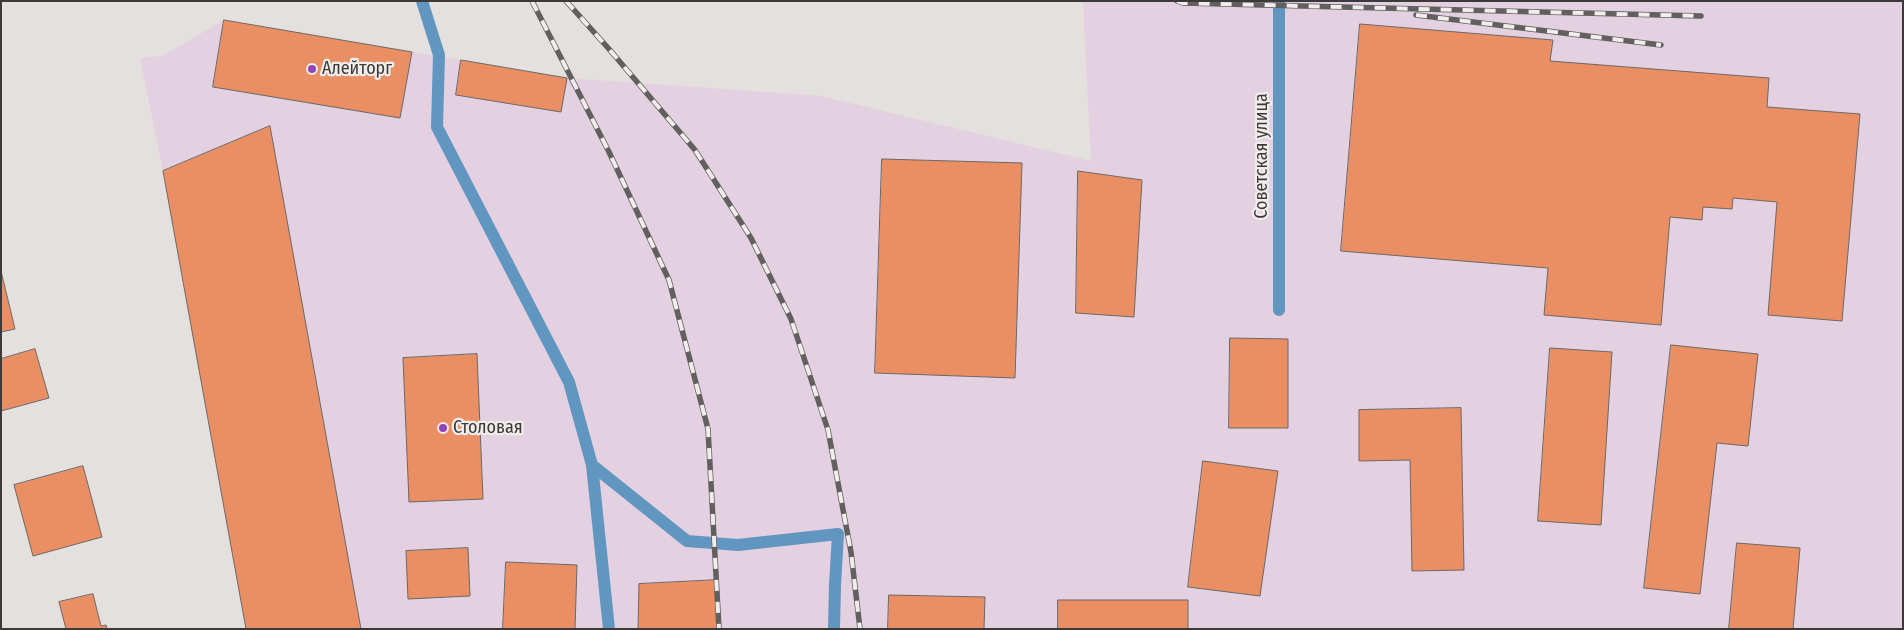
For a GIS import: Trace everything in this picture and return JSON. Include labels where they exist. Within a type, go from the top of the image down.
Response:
[{"type":"street","points":[[422,1],[439,54],[437,127],[569,382],[592,465],[609,629]]},
{"type":"street","name":"Советская улица","points":[[1279,1],[1279,310]]},
{"type":"street","points":[[592,465],[687,542],[738,545],[838,534],[834,629]]},
{"type":"shaded area","points":[[1083,1],[1903,1],[1903,629],[246,629],[163,171],[140,58],[162,56],[224,20],[567,78],[821,96],[1091,161]]},
{"type":"building","name":"Алейторг","points":[[224,20],[412,52],[400,118],[213,87]]},
{"type":"building","points":[[1360,24],[1553,40],[1550,61],[1769,78],[1767,107],[1860,114],[1842,321],[1768,315],[1777,202],[1733,198],[1732,209],[1703,207],[1702,220],[1670,217],[1661,325],[1544,315],[1548,268],[1341,251]]},
{"type":"building","points":[[461,60],[567,78],[561,112],[456,95]]},
{"type":"building","points":[[270,126],[361,629],[246,629],[163,171]]},
{"type":"building","points":[[882,159],[1022,163],[1015,378],[875,373]]},
{"type":"building","points":[[1078,171],[1142,180],[1134,317],[1076,313]]},
{"type":"building","points":[[1,271],[15,329],[1,332]]},
{"type":"building","points":[[1230,338],[1288,339],[1288,428],[1229,428]]},
{"type":"building","points":[[1671,345],[1758,354],[1748,446],[1717,443],[1700,594],[1644,588]]},
{"type":"building","points":[[1550,348],[1612,352],[1601,525],[1538,521]]},
{"type":"building","points":[[35,349],[49,398],[1,411],[1,359]]},
{"type":"building","name":"Столовая","points":[[477,354],[483,499],[409,502],[403,358]]},
{"type":"building","points":[[1461,408],[1464,570],[1412,571],[1410,460],[1359,461],[1359,410]]},
{"type":"building","points":[[1203,461],[1278,471],[1260,596],[1188,587]]},
{"type":"building","points":[[83,466],[102,537],[33,556],[14,485]]},
{"type":"building","points":[[1737,543],[1800,548],[1793,629],[1729,629]]},
{"type":"building","points":[[468,548],[470,596],[408,599],[406,551]]},
{"type":"building","points":[[506,562],[577,565],[575,629],[503,629]]},
{"type":"building","points":[[718,580],[717,629],[638,629],[639,584]]},
{"type":"building","points":[[93,594],[101,626],[106,625],[107,629],[66,629],[59,602]]},
{"type":"building","points":[[889,595],[985,597],[984,629],[888,629]]},
{"type":"building","points":[[1058,600],[1188,600],[1188,629],[1058,629]]},
{"type":"railway","points":[[532,1],[609,152],[669,280],[708,429],[719,629]]},
{"type":"railway","points":[[566,1],[695,150],[751,238],[791,319],[828,430],[851,552],[860,629]]},
{"type":"railway","points":[[1177,1],[1183,3],[1701,16]]},
{"type":"railway","points":[[1416,15],[1661,45]]},
{"type":"place","name":"Алейторг","points":[[312,69]]},
{"type":"place","name":"Столовая","points":[[443,428]]}]
